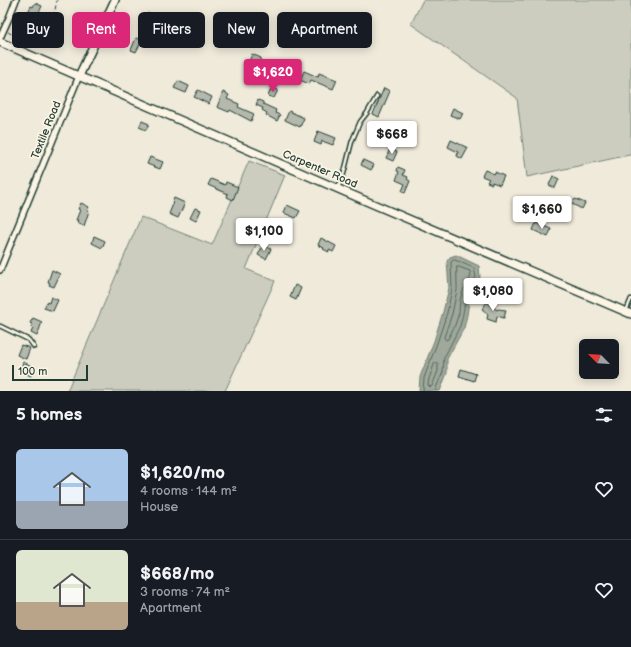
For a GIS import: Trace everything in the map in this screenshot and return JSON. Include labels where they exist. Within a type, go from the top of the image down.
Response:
[{"type":"main road","name":"Textile Road","points":[[79,76],[115,0]]},
{"type":"main road","name":"Carpenter Road","points":[[0,42],[628,313]]},
{"type":"street","points":[[0,38],[16,0]]},
{"type":"street","name":"Textile Road","points":[[0,270],[79,76]]},
{"type":"lane","points":[[338,188],[343,178],[352,141],[360,122],[377,96]]},
{"type":"lane","points":[[628,313],[631,299]]},
{"type":"lane","points":[[0,326],[29,340],[34,347]]},
{"type":"path","points":[[4,30],[34,44],[38,42],[55,10],[58,0]]},
{"type":"shaded area","points":[[423,0],[631,0],[631,155],[527,177],[517,98],[411,24]]},
{"type":"shaded area","points":[[249,161],[285,175],[246,269],[275,281],[225,391],[67,391],[141,217],[212,245]]},
{"type":"water","points":[[456,255],[479,266],[480,277],[471,294],[464,328],[447,359],[447,373],[440,391],[419,391],[420,377],[434,341],[449,288],[447,261],[450,257]]},
{"type":"building","points":[[35,3],[42,6],[39,12],[30,12],[31,6],[33,7]]},
{"type":"building","points":[[136,38],[138,39],[138,48],[136,52],[131,50]]},
{"type":"building","points":[[252,54],[261,58],[256,71],[247,67]]},
{"type":"building","points":[[304,71],[318,77],[319,73],[337,80],[333,89],[311,80],[309,84],[300,80]]},
{"type":"building","points":[[178,81],[189,86],[186,93],[174,88]]},
{"type":"building","points":[[272,87],[278,90],[274,98],[268,96]]},
{"type":"building","points":[[384,88],[390,91],[379,117],[373,114]]},
{"type":"building","points":[[198,90],[212,97],[209,104],[194,97]]},
{"type":"building","points":[[223,92],[229,95],[227,99],[239,104],[238,107],[254,114],[251,121],[230,110],[229,112],[217,107]]},
{"type":"building","points":[[258,100],[276,110],[275,113],[280,115],[277,121],[266,115],[267,113],[262,110],[263,108],[256,105]]},
{"type":"building","points":[[453,108],[463,113],[460,119],[450,115]]},
{"type":"building","points":[[289,111],[304,118],[300,127],[285,120]]},
{"type":"building","points":[[142,121],[149,124],[146,130],[139,127]]},
{"type":"building","points":[[318,131],[336,138],[333,145],[322,141],[321,145],[314,142]]},
{"type":"building","points":[[451,140],[468,148],[462,159],[457,156],[458,152],[448,147]]},
{"type":"building","points":[[390,149],[397,152],[393,161],[386,158]]},
{"type":"building","points":[[150,157],[163,162],[160,169],[147,164]]},
{"type":"building","points":[[363,160],[374,165],[371,170],[361,165]]},
{"type":"building","points":[[398,167],[405,170],[403,175],[408,177],[407,179],[410,181],[405,193],[402,191],[405,184],[396,180],[399,172],[397,171]]},
{"type":"building","points":[[485,170],[504,176],[500,185],[487,182],[489,179],[482,176]]},
{"type":"building","points":[[553,176],[559,179],[555,188],[549,185]]},
{"type":"building","points":[[211,179],[225,185],[226,182],[238,187],[233,200],[227,197],[228,194],[208,185]]},
{"type":"building","points":[[174,198],[185,203],[178,218],[169,214]]},
{"type":"building","points":[[575,199],[585,203],[582,209],[572,204]]},
{"type":"building","points":[[81,203],[89,207],[84,226],[77,223],[78,220],[76,220]]},
{"type":"building","points":[[287,205],[300,211],[296,218],[284,213]]},
{"type":"building","points":[[195,208],[201,210],[196,221],[190,218]]},
{"type":"building","points":[[536,223],[551,229],[548,237],[533,230]]},
{"type":"building","points":[[94,236],[105,241],[102,248],[92,243]]},
{"type":"building","points":[[321,238],[336,246],[333,252],[329,250],[329,252],[318,245]]},
{"type":"building","points":[[263,245],[271,249],[266,259],[258,255]]},
{"type":"building","points":[[52,270],[60,274],[54,287],[49,285],[50,283],[48,282]]},
{"type":"building","points":[[295,285],[301,288],[296,300],[290,297]]},
{"type":"building","points":[[51,297],[58,300],[53,311],[44,308],[47,302],[49,303]]},
{"type":"building","points":[[487,302],[497,310],[506,310],[504,318],[497,316],[496,322],[487,319],[488,314],[482,309]]},
{"type":"building","points":[[33,318],[42,322],[37,336],[31,333],[33,328],[31,327],[32,324],[30,323]]},
{"type":"building","points":[[21,345],[30,348],[26,359],[17,355]]},
{"type":"building","points":[[23,362],[34,367],[31,376],[20,371]]},
{"type":"building","points":[[461,369],[476,374],[474,381],[459,376]]}]
